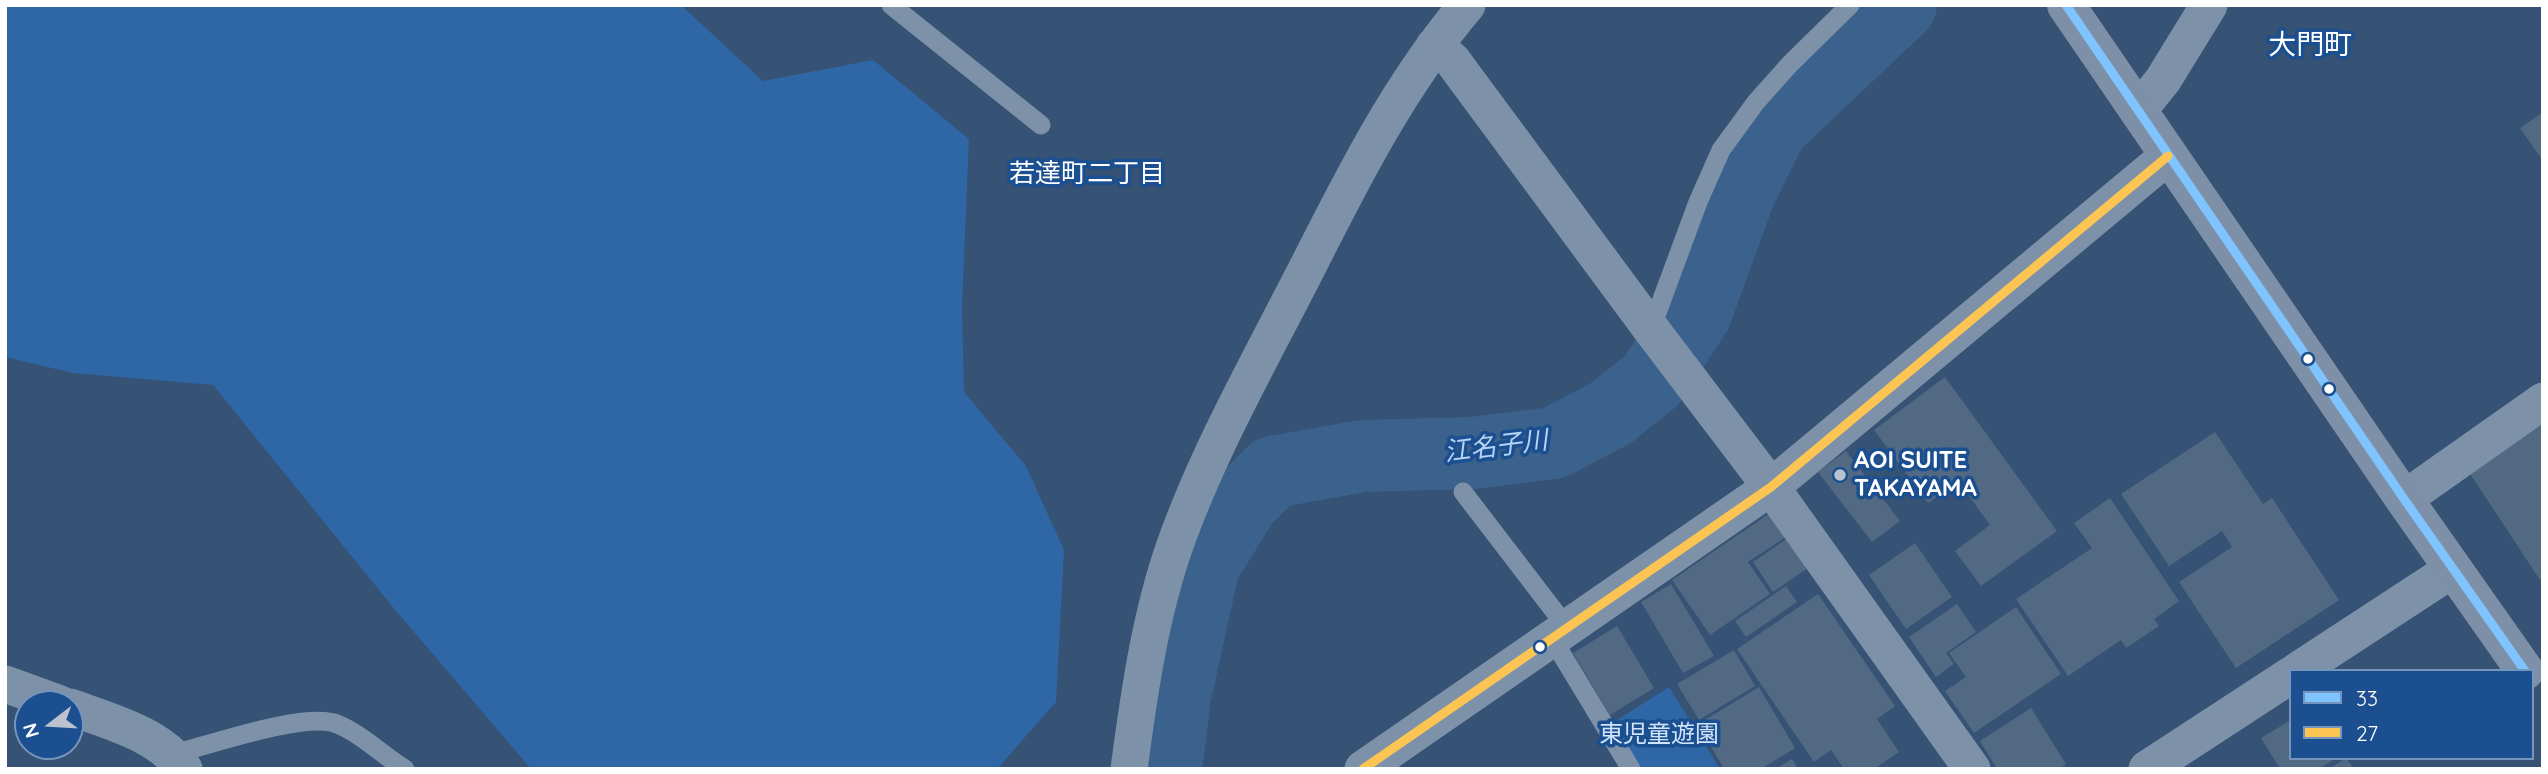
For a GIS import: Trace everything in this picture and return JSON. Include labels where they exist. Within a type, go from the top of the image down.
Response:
[{"type":"highway","points":[[2066,5],[2524,669]]},
{"type":"street","points":[[1129,769],[1136,719],[1163,584],[1174,547],[1202,477],[1360,164],[1434,46],[1467,5]]},
{"type":"street","points":[[2138,111],[2163,80],[2209,5]]},
{"type":"street","points":[[1434,46],[1452,60],[1651,330],[1772,487],[1972,769]]},
{"type":"street","points":[[1363,769],[1772,487],[2168,156]]},
{"type":"street","points":[[2404,499],[2543,401]]},
{"type":"street","points":[[2300,669],[2453,569]]},
{"type":"street","points":[[2147,769],[2289,676]]},
{"type":"street","points":[[5,684],[22,690]]},
{"type":"street","points":[[84,713],[146,737],[179,762]]},
{"type":"lane","points":[[891,5],[1041,125]]},
{"type":"lane","points":[[1651,330],[1698,202],[1721,150],[1756,102],[1850,5]]},
{"type":"lane","points":[[1463,492],[1560,635],[1631,769]]},
{"type":"lane","points":[[179,762],[275,728],[322,720],[349,730],[405,769]]},
{"type":"green space","points":[[5,5],[681,5],[763,81],[873,60],[969,139],[962,307],[964,392],[1026,466],[1064,550],[1056,702],[997,769],[531,769],[396,611],[213,385],[73,373],[5,357]]},
{"type":"green space","name":"東児童遊園","points":[[1669,687],[1720,769],[1638,769],[1611,724]]},
{"type":"building","points":[[2543,112],[2543,161],[2520,128]]},
{"type":"building","points":[[1945,377],[2057,531],[1981,586],[1955,551],[1990,525],[1958,481],[1928,503],[1874,430]]},
{"type":"building","points":[[2543,423],[2543,578],[2540,580],[2469,472]]},
{"type":"building","points":[[2215,432],[2263,504],[2272,498],[2339,600],[2236,668],[2179,582],[2232,547],[2222,531],[2169,566],[2121,494]]},
{"type":"building","name":"AOI SUITE TAKAYAMA","points":[[1846,451],[1900,521],[1872,542],[1818,472]]},
{"type":"building","points":[[2110,498],[2179,601],[2154,619],[2159,626],[2126,648],[2121,640],[2068,676],[2016,599],[2092,548],[2074,523]]},
{"type":"building","points":[[1773,511],[1789,535],[1748,562],[1770,594],[1710,635],[1672,580]]},
{"type":"building","points":[[1788,538],[1808,568],[1773,592],[1753,562]]},
{"type":"building","points":[[1915,543],[1952,597],[1906,629],[1869,575]]},
{"type":"building","points":[[1671,584],[1714,656],[1683,673],[1641,602]]},
{"type":"building","points":[[1786,586],[1797,602],[1746,637],[1735,621]]},
{"type":"building","points":[[1818,594],[1895,706],[1877,719],[1899,752],[1874,769],[1844,769],[1831,750],[1814,762],[1737,649]]},
{"type":"building","points":[[1957,604],[1976,632],[1946,653],[1954,664],[1936,677],[1909,637]]},
{"type":"building","points":[[2016,607],[2061,674],[1974,733],[1945,691],[1966,677],[1949,653]]},
{"type":"building","points":[[1617,626],[1654,688],[1610,715],[1573,653]]},
{"type":"building","points":[[1734,650],[1755,686],[1699,720],[1677,684]]},
{"type":"building","points":[[1759,687],[1795,748],[1761,769],[1724,769],[1698,724]]},
{"type":"building","points":[[2031,708],[2066,764],[2058,769],[1997,769],[1980,741]]},
{"type":"building","points":[[2289,721],[2289,760],[2333,760],[2319,769],[2280,769],[2261,738]]},
{"type":"building","points":[[1792,759],[1798,769],[1775,769]]},
{"type":"building","points":[[2347,760],[2354,769],[2329,769]]},
{"type":"waterway","name":"江名子川","points":[[1166,769],[1175,697],[1204,565],[1243,502],[1273,472],[1363,456],[1472,453],[1554,443],[1611,413],[1652,380],[1696,313],[1740,192],[1772,127],[1901,5]]},
{"type":"transit line","name":"33","points":[[2066,5],[2524,669]]},
{"type":"transit line","name":"27","points":[[1363,769],[1771,487],[2168,156]]},
{"type":"place","name":"AOI SUITE TAKAYAMA","points":[[1840,475]]},
{"type":"district","name":"大門町","points":[[2310,46]]},
{"type":"district","name":"若達町二丁目","points":[[1087,174]]}]
